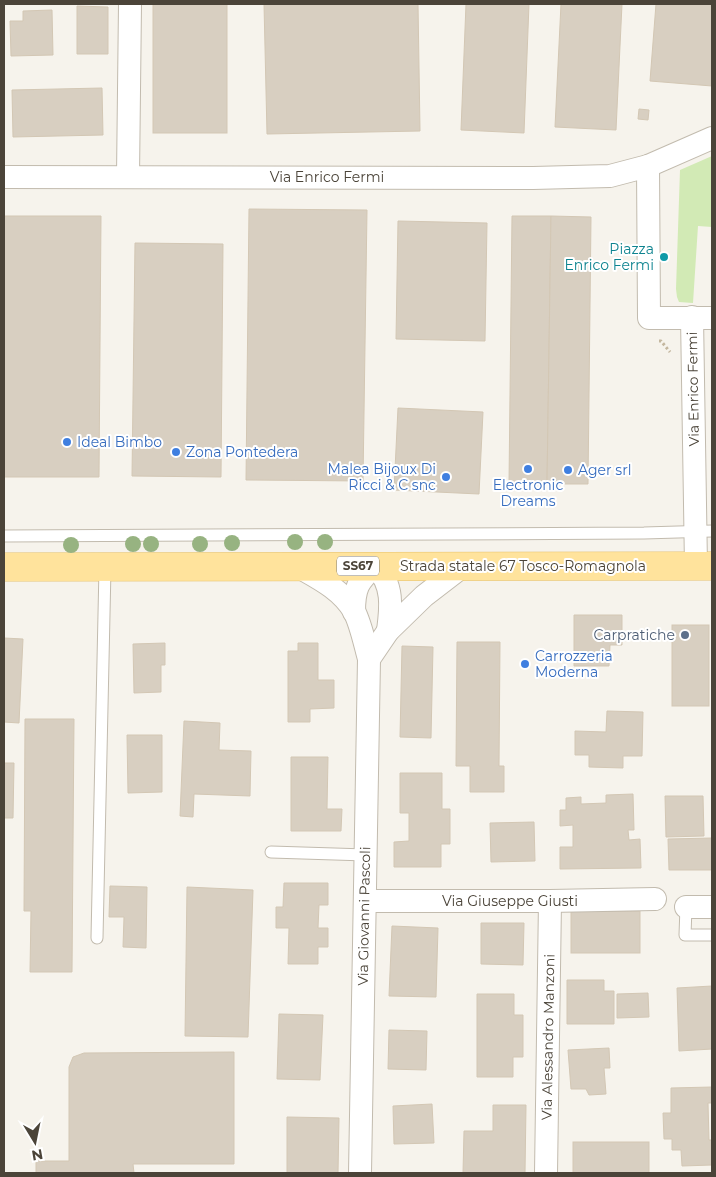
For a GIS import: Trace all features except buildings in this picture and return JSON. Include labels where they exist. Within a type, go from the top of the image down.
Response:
[{"type":"main road","name":"Strada statale 67 Tosco-Romagnola","points":[[4,567],[704,566]]},
{"type":"street","points":[[128,176],[130,4]]},
{"type":"street","name":"Via Enrico Fermi","points":[[4,177],[533,178],[610,176],[648,166],[712,138]]},
{"type":"street","name":"Via Enrico Fermi","points":[[648,166],[649,318],[702,318],[704,566]]},
{"type":"street","name":"Via Giovanni Pascoli","points":[[297,566],[332,587],[344,598],[354,612]]},
{"type":"street","points":[[375,566],[384,577],[390,592],[388,631]]},
{"type":"street","name":"Via Giovanni Pascoli","points":[[360,1173],[369,659],[354,612],[354,598],[360,581],[375,566]]},
{"type":"street","points":[[369,659],[388,631],[424,596],[463,566]]},
{"type":"street","name":"Via Giuseppe Giusti","points":[[365,901],[655,899]]},
{"type":"street","name":"Via Alessandro Manzoni","points":[[546,1173],[550,901]]},
{"type":"street","points":[[686,908],[712,907]]},
{"type":"lane","points":[[4,536],[704,531]]},
{"type":"lane","points":[[96,938],[105,568]]},
{"type":"lane","points":[[271,852],[366,855]]},
{"type":"lane","points":[[686,908],[685,935],[712,935]]},
{"type":"green space","points":[[712,156],[712,227],[698,226],[693,303],[679,302],[676,289],[680,170]]},
{"type":"place","name":"Piazza Enrico Fermi","points":[[664,257]]},
{"type":"place","name":"Ideal Bimbo","points":[[67,442]]},
{"type":"place","name":"Zona Pontedera","points":[[176,452]]},
{"type":"place","name":"Electronic Dreams","points":[[528,469]]},
{"type":"place","name":"Ager srl","points":[[568,470]]},
{"type":"place","name":"Malea Bijoux Di Ricci & C snc","points":[[446,477]]},
{"type":"place","name":"Carpratiche","points":[[685,635]]},
{"type":"place","name":"Carrozzeria Moderna","points":[[525,664]]}]
